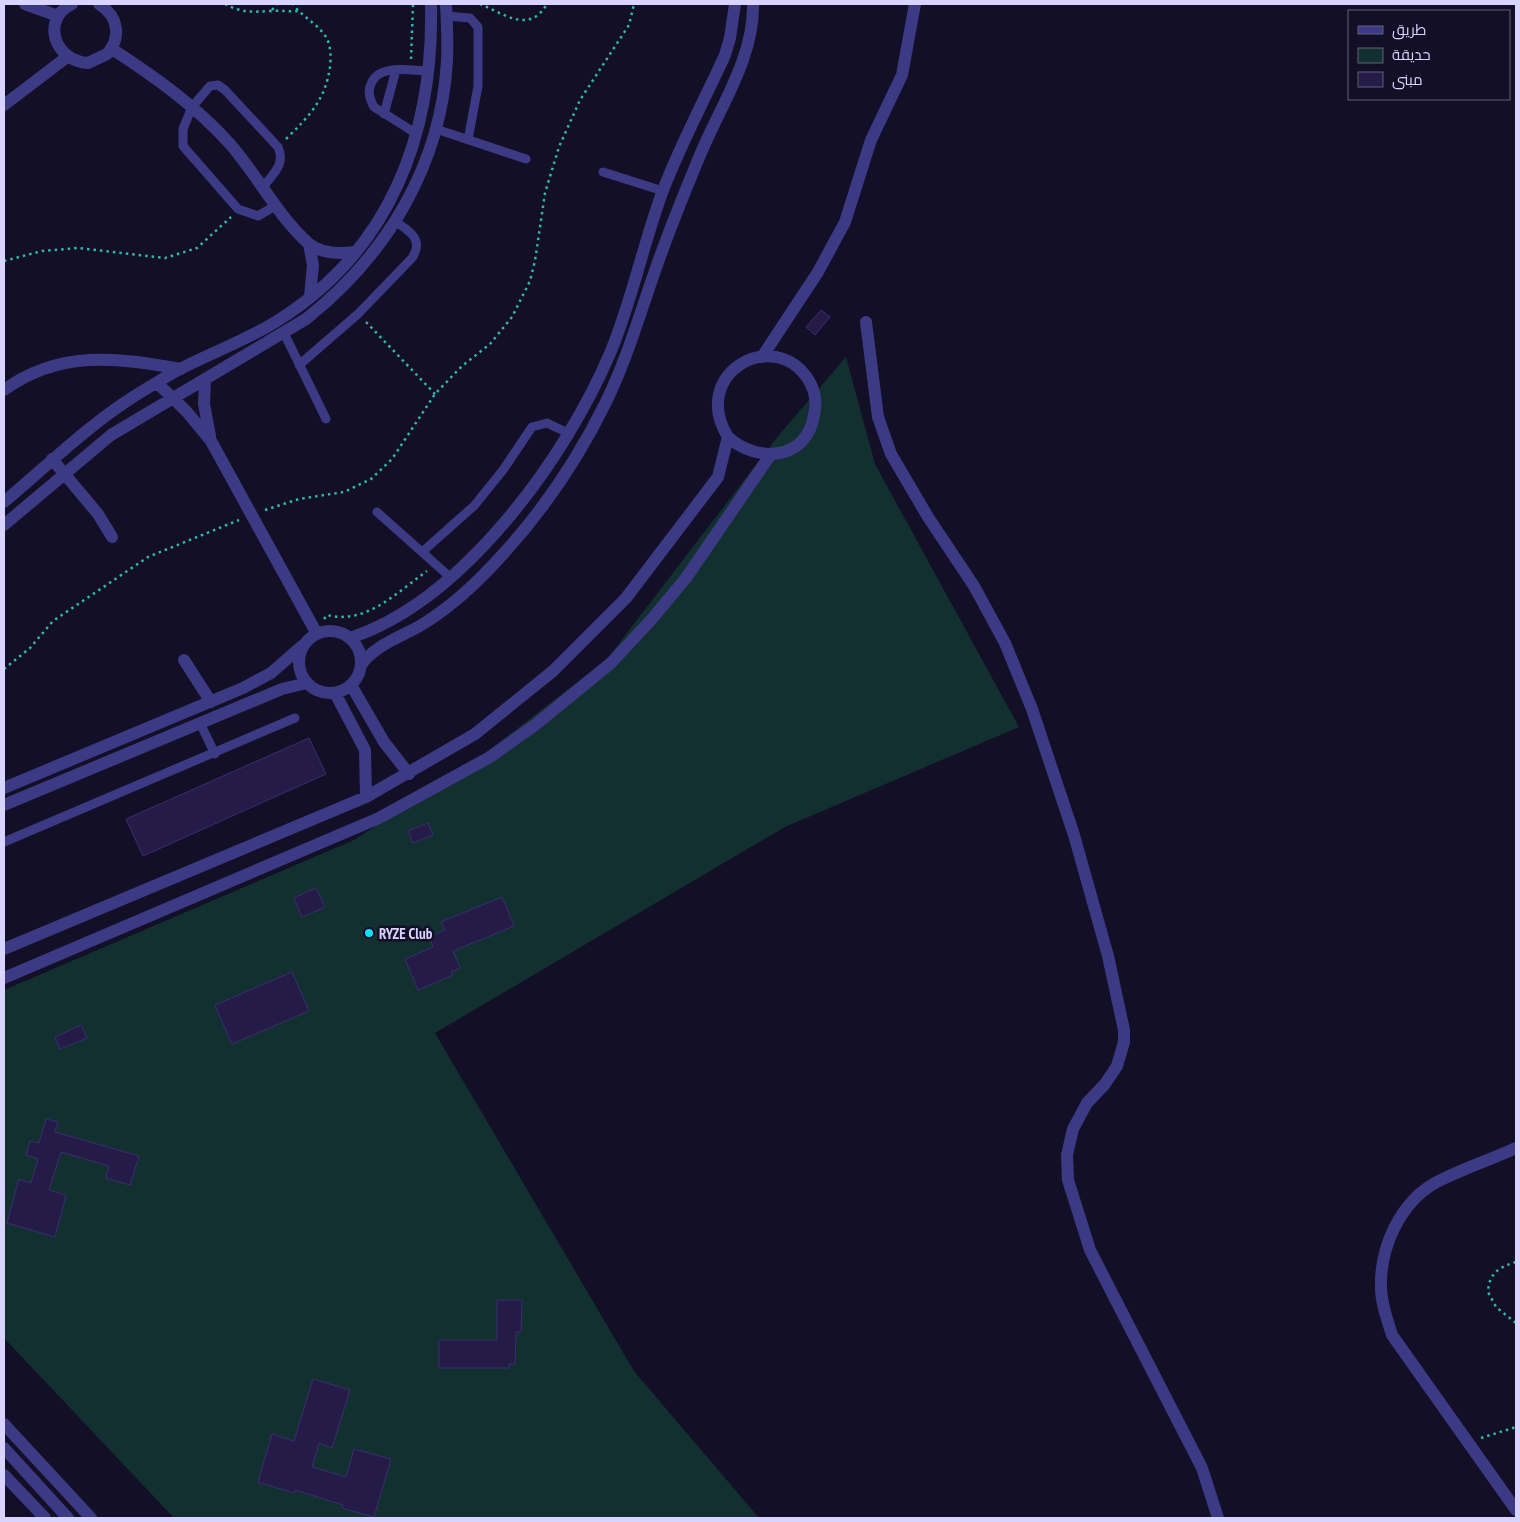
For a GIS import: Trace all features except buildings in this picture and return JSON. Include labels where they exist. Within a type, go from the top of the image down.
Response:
[{"type":"street","points":[[26,4],[58,16]]},
{"type":"street","points":[[72,4],[58,16],[54,30],[55,38],[57,45],[67,57],[80,63],[102,59],[112,49],[115,42],[116,27],[111,13],[104,5]]},
{"type":"street","points":[[4,502],[104,416],[181,369],[255,333],[310,297],[355,252],[380,217],[397,187],[418,134],[429,71],[430,4]]},
{"type":"street","points":[[350,638],[396,619],[435,591],[450,577],[488,540],[523,499],[568,432],[598,379],[620,326],[663,191],[725,55],[730,38],[734,4]]},
{"type":"street","points":[[361,665],[377,648],[424,624],[454,602],[479,579],[526,528],[564,475],[589,435],[622,367],[679,206],[705,142],[742,62],[752,26],[753,4]]},
{"type":"street","points":[[762,356],[818,272],[845,222],[871,140],[902,75],[915,4]]},
{"type":"street","points":[[4,525],[111,436],[306,318],[346,284],[370,258],[396,222],[420,177],[436,129],[444,93],[447,62],[446,10]]},
{"type":"street","points":[[112,49],[192,107],[230,144],[275,206],[309,244],[331,253],[355,252]]},
{"type":"street","points":[[6,100],[67,57]]},
{"type":"street","points":[[427,91],[444,93]]},
{"type":"street","points":[[309,244],[313,265],[310,297]]},
{"type":"street","points":[[866,322],[878,417],[891,454],[928,517],[974,586],[1005,643],[1032,709],[1074,835],[1108,956],[1124,1030],[1124,1042],[1116,1066],[1105,1084],[1087,1103],[1073,1128],[1067,1155],[1068,1180],[1081,1226],[1100,1272],[1202,1468],[1218,1518]]},
{"type":"street","points":[[620,326],[635,332]]},
{"type":"street","points":[[762,356],[786,360],[796,366],[811,384],[815,401],[814,419],[802,439],[793,447],[770,454],[747,451],[728,437],[718,415],[718,398],[723,381],[740,364],[762,356]]},
{"type":"street","points":[[4,390],[33,372],[50,366],[77,361],[119,360],[181,369]]},
{"type":"street","points":[[206,379],[205,417],[211,441]]},
{"type":"street","points":[[157,383],[211,441],[314,630]]},
{"type":"street","points":[[4,950],[366,797],[409,774],[475,734],[516,703],[588,639],[626,598],[718,477],[728,437]]},
{"type":"street","points":[[4,978],[379,818],[490,757],[535,725],[612,662],[651,620],[686,578],[770,454]]},
{"type":"street","points":[[52,459],[98,514],[112,538]]},
{"type":"street","points":[[302,646],[299,662],[300,671],[307,683],[317,690],[334,693],[351,685],[361,665],[359,650],[350,638],[334,631],[314,630]]},
{"type":"street","points":[[4,788],[259,681],[282,665],[302,646],[314,630]]},
{"type":"street","points":[[184,660],[211,702]]},
{"type":"street","points":[[4,805],[282,689],[307,683]]},
{"type":"street","points":[[351,685],[384,742],[409,774]]},
{"type":"street","points":[[334,693],[365,750],[366,797]]},
{"type":"street","points":[[1516,1148],[1434,1184],[1415,1199],[1400,1218],[1389,1240],[1382,1263],[1380,1288],[1384,1312],[1392,1335],[1516,1510]]},
{"type":"street","points":[[4,1424],[91,1518]]},
{"type":"street","points":[[4,1448],[68,1518]]},
{"type":"street","points":[[4,1475],[45,1518]]},
{"type":"lane","points":[[446,10],[470,18],[478,26],[478,86],[468,140]]},
{"type":"lane","points":[[384,114],[396,70]]},
{"type":"lane","points":[[418,134],[384,114],[371,101],[371,83],[384,71],[429,71]]},
{"type":"lane","points":[[263,187],[281,163],[282,155],[278,147],[225,90],[218,85],[210,86],[203,91],[192,107],[182,129],[183,146],[238,209],[258,216],[275,206]]},
{"type":"lane","points":[[436,129],[526,159]]},
{"type":"lane","points":[[603,172],[663,191]]},
{"type":"lane","points":[[300,365],[358,314],[415,253],[417,241],[414,236],[396,222]]},
{"type":"lane","points":[[284,333],[326,418]]},
{"type":"lane","points":[[422,552],[474,506],[503,470],[532,427],[546,423],[568,432]]},
{"type":"lane","points":[[377,512],[450,577]]},
{"type":"lane","points":[[4,842],[296,718]]},
{"type":"lane","points":[[200,724],[215,754]]},
{"type":"path","points":[[225,4],[250,14],[272,10],[283,12],[298,11]]},
{"type":"path","points":[[272,10],[277,4]]},
{"type":"path","points":[[278,147],[312,112],[322,98],[331,59],[327,39],[314,23],[298,11],[293,4]]},
{"type":"path","points":[[410,71],[413,4]]},
{"type":"path","points":[[480,4],[511,18],[523,20],[535,17],[547,4]]},
{"type":"path","points":[[4,670],[30,648],[53,622],[148,557],[252,515],[299,499],[344,492],[371,479],[392,459],[435,394],[462,366],[495,338],[522,300],[535,261],[546,193],[559,147],[580,100],[629,25],[634,4]]},
{"type":"path","points":[[4,261],[42,251],[78,248],[149,258],[182,255],[197,248],[238,209]]},
{"type":"path","points":[[358,314],[435,394]]},
{"type":"path","points":[[314,630],[326,615],[350,618],[367,614],[436,565]]},
{"type":"path","points":[[1516,1262],[1498,1269],[1492,1275],[1488,1292],[1496,1307],[1516,1323]]},
{"type":"path","points":[[1468,1442],[1516,1427]]},
{"type":"green space","name":"RYZE Club","points":[[846,357],[875,464],[1019,727],[785,827],[435,1033],[634,1371],[759,1518],[174,1518],[4,1338],[4,990],[354,840],[483,755],[607,659],[778,436]]},
{"type":"place","name":"RYZE Club","points":[[369,933]]}]
